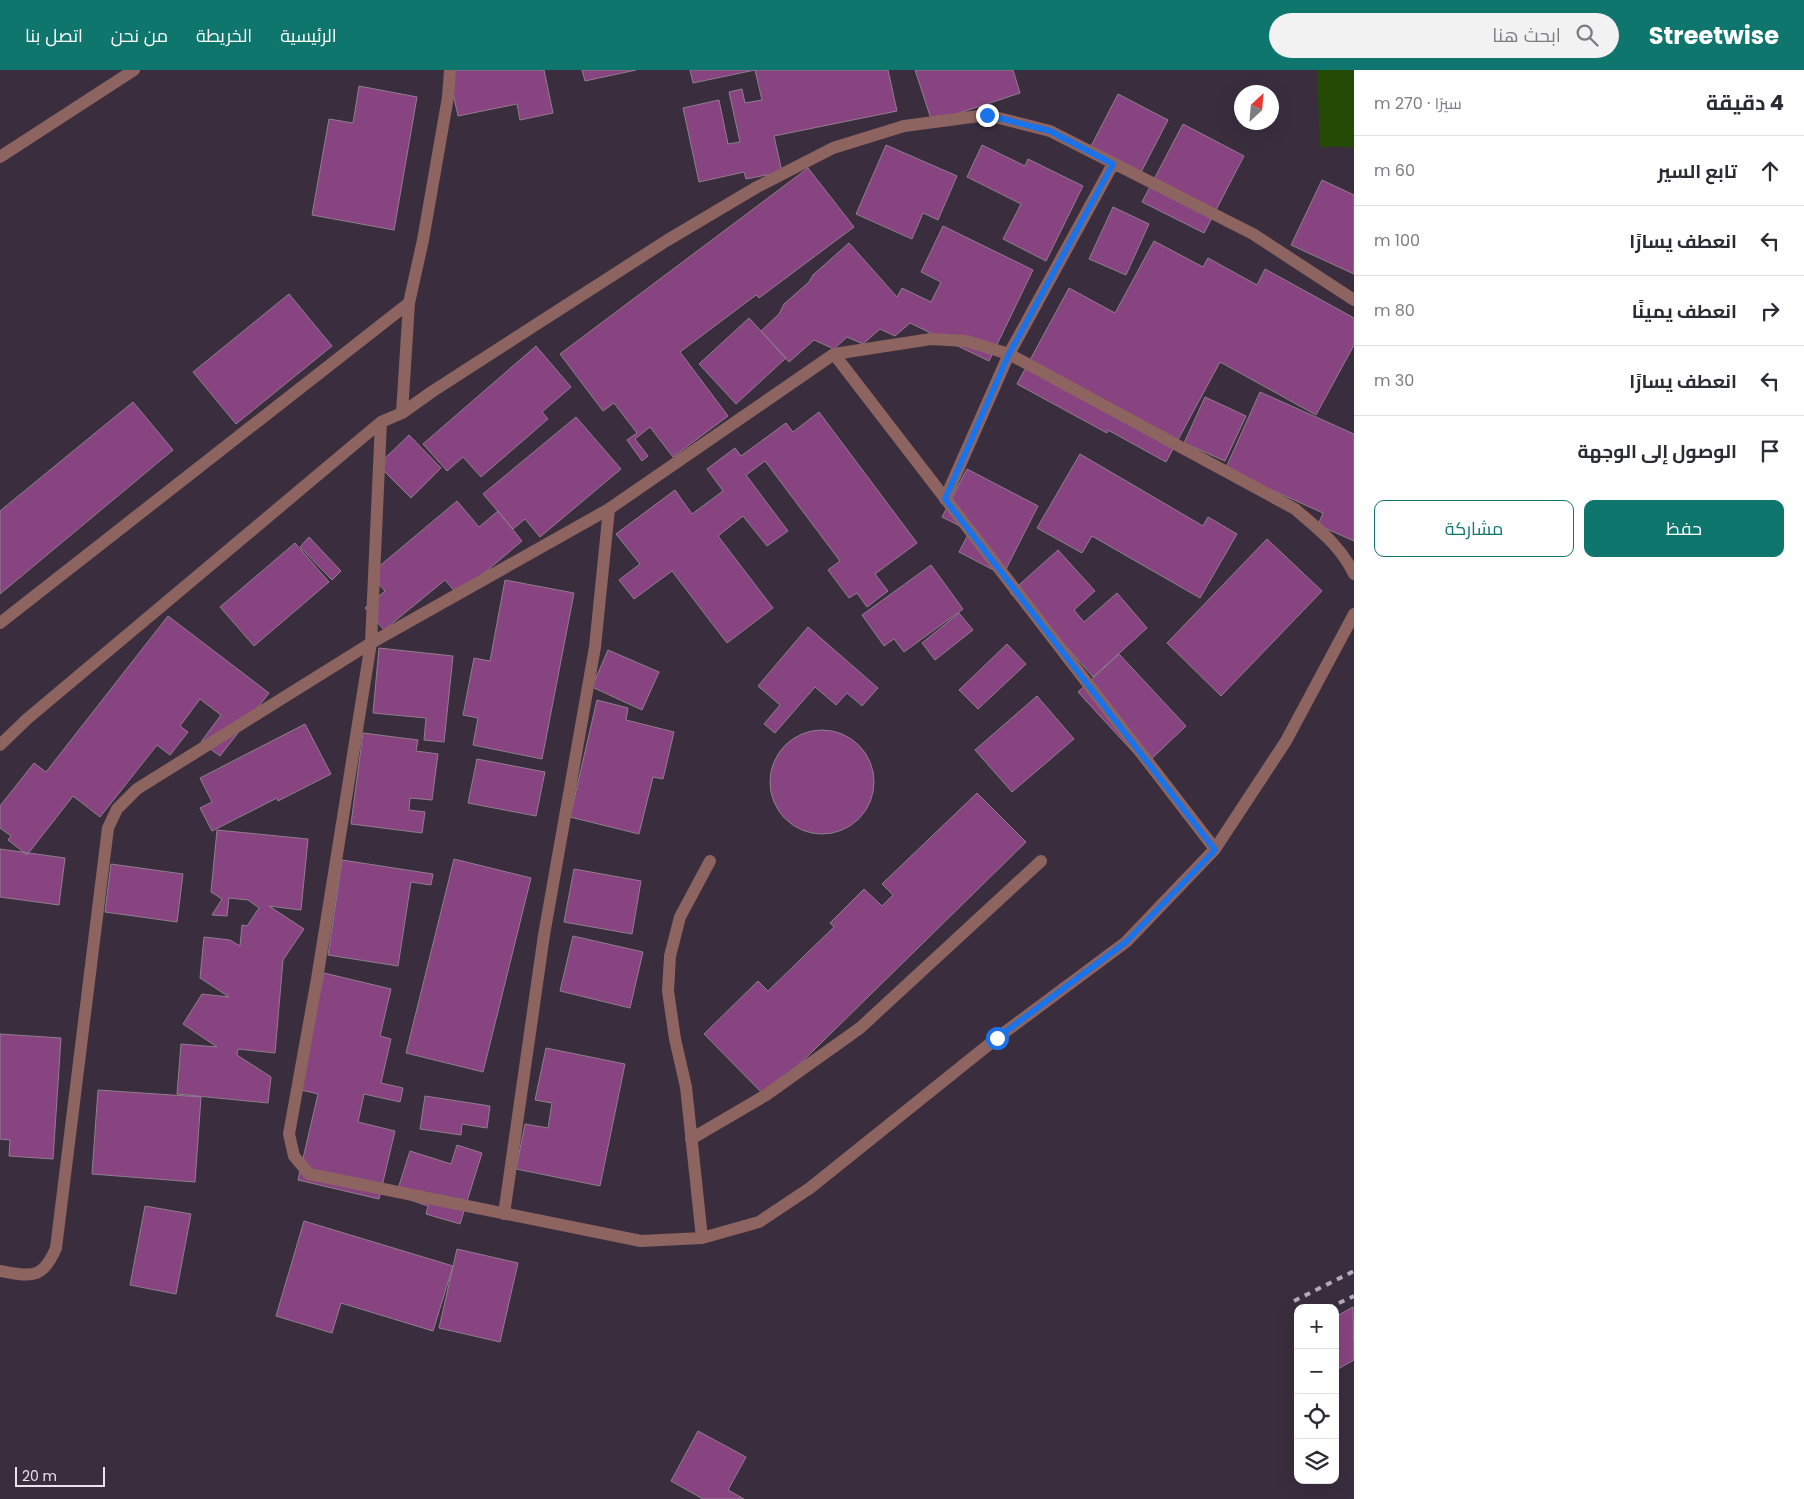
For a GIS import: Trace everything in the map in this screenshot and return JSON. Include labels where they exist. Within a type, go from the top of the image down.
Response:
[{"type":"street","points":[[0,157],[134,70]]},
{"type":"street","points":[[402,413],[409,303],[423,240],[445,116],[450,70]]},
{"type":"street","points":[[0,745],[27,719],[381,422],[402,413],[433,391],[666,241],[757,187],[833,148],[904,126],[987,115],[1050,131],[1252,234],[1354,300]]},
{"type":"street","points":[[945,499],[1009,354],[1113,164]]},
{"type":"street","points":[[0,623],[409,303]]},
{"type":"street","points":[[0,1271],[27,1276],[34,1275],[51,1259],[56,1248],[108,828],[117,809],[138,789],[371,643],[609,509],[834,354],[932,339],[966,341],[1009,354],[1295,509],[1334,543],[1354,574]]},
{"type":"street","points":[[834,354],[1215,850]]},
{"type":"street","points":[[381,422],[371,643],[317,979],[289,1134],[294,1156],[309,1174],[504,1214],[641,1241],[702,1238],[759,1222],[810,1188],[997,1038],[1126,942],[1215,850],[1286,741],[1354,614]]},
{"type":"street","points":[[504,1214],[544,935],[595,647],[609,509]]},
{"type":"street","points":[[691,1139],[766,1095],[860,1028],[1042,860]]},
{"type":"street","points":[[702,1238],[686,1087],[675,1039],[668,992],[670,956],[680,917],[710,861]]},
{"type":"green space","points":[[1317,70],[1354,70],[1354,147],[1320,147]]},
{"type":"building","points":[[448,70],[544,70],[553,113],[520,120],[517,104],[458,116]]},
{"type":"building","points":[[582,70],[636,70],[585,81]]},
{"type":"building","points":[[690,70],[755,70],[693,83]]},
{"type":"building","points":[[755,70],[888,70],[897,111],[774,136],[782,172],[746,179],[744,172],[699,182],[683,108],[719,100],[728,144],[740,142],[729,92],[742,89],[745,103],[762,100]]},
{"type":"building","points":[[915,70],[1013,70],[1020,93],[932,122]]},
{"type":"building","points":[[359,86],[417,97],[394,230],[312,215],[329,119],[353,123]]},
{"type":"building","points":[[1118,94],[1168,120],[1138,178],[1088,152]]},
{"type":"building","points":[[1183,124],[1244,156],[1204,233],[1142,202]]},
{"type":"building","points":[[886,145],[957,176],[938,220],[923,213],[912,239],[856,214]]},
{"type":"building","points":[[982,145],[1025,166],[1028,159],[1083,186],[1046,261],[1003,239],[1021,204],[967,177]]},
{"type":"building","points":[[808,168],[854,227],[759,298],[756,295],[680,352],[728,416],[673,457],[650,427],[635,439],[648,456],[642,461],[627,440],[637,433],[614,403],[603,411],[560,354]]},
{"type":"building","points":[[1322,180],[1354,195],[1354,274],[1291,245]]},
{"type":"building","points":[[1113,207],[1149,224],[1126,275],[1089,259]]},
{"type":"building","points":[[943,226],[1033,270],[989,361],[910,323],[895,336],[880,329],[863,344],[847,337],[834,349],[814,340],[789,362],[761,331],[779,314],[784,304],[809,282],[813,275],[849,243],[897,297],[902,288],[931,302],[941,282],[921,272]]},
{"type":"building","points":[[1154,241],[1203,267],[1208,258],[1257,285],[1265,269],[1354,318],[1354,345],[1316,415],[1220,362],[1166,462],[1108,430],[1107,433],[1017,384],[1069,288],[1115,313]]},
{"type":"building","points":[[289,294],[332,346],[236,424],[193,372]]},
{"type":"building","points":[[749,318],[786,358],[736,404],[699,364]]},
{"type":"building","points":[[536,346],[571,387],[542,412],[548,419],[481,477],[463,457],[447,471],[423,444]]},
{"type":"building","points":[[1260,392],[1354,434],[1354,541],[1318,525],[1323,513],[1274,491],[1224,472]]},
{"type":"building","points":[[1205,397],[1246,416],[1225,461],[1184,443]]},
{"type":"building","points":[[133,402],[173,450],[0,594],[0,511]]},
{"type":"building","points":[[819,412],[917,543],[875,574],[888,591],[867,607],[857,593],[849,598],[828,570],[840,561],[765,461],[746,475],[788,531],[767,546],[743,516],[718,536],[773,608],[727,643],[672,571],[634,599],[619,580],[640,564],[616,534],[675,490],[692,514],[723,491],[707,469],[735,448],[741,456],[786,423],[793,432]]},
{"type":"building","points":[[576,417],[621,469],[540,537],[525,519],[513,529],[483,494]]},
{"type":"building","points":[[409,435],[441,468],[411,498],[378,465]]},
{"type":"building","points":[[1080,454],[1203,526],[1208,517],[1237,534],[1200,598],[1092,536],[1082,553],[1037,528]]},
{"type":"building","points":[[967,469],[1038,506],[1003,575],[959,552],[970,531],[942,517]]},
{"type":"building","points":[[457,501],[479,527],[498,511],[522,541],[458,595],[445,580],[384,630],[365,608],[385,591],[370,574]]},
{"type":"building","points":[[309,537],[341,571],[332,580],[300,547]]},
{"type":"building","points":[[1267,539],[1322,591],[1221,696],[1167,643]]},
{"type":"building","points":[[295,543],[329,582],[254,646],[220,607]]},
{"type":"building","points":[[1058,550],[1095,591],[1074,610],[1084,622],[1117,593],[1147,628],[1093,677],[1064,644],[1010,593]]},
{"type":"building","points":[[931,565],[963,609],[904,652],[894,639],[884,646],[862,615]]},
{"type":"building","points":[[505,580],[574,593],[542,759],[473,745],[478,718],[463,715],[474,658],[490,661]]},
{"type":"building","points":[[959,613],[973,630],[935,660],[922,643]]},
{"type":"building","points":[[168,616],[269,693],[220,756],[201,742],[221,715],[200,699],[180,726],[188,732],[170,755],[157,745],[100,817],[73,796],[27,855],[8,840],[11,836],[0,828],[0,806],[34,763],[46,772]]},
{"type":"building","points":[[808,627],[878,688],[862,706],[847,693],[836,705],[815,687],[775,733],[764,724],[780,705],[758,686]]},
{"type":"building","points":[[1007,644],[1026,664],[978,709],[959,690]]},
{"type":"building","points":[[379,648],[453,656],[444,742],[424,740],[426,718],[373,713]]},
{"type":"building","points":[[608,650],[659,672],[642,710],[592,687]]},
{"type":"building","points":[[1119,654],[1186,726],[1145,765],[1078,692]]},
{"type":"building","points":[[1037,696],[1074,739],[1012,792],[975,750]]},
{"type":"building","points":[[597,700],[628,708],[626,720],[674,732],[663,779],[653,777],[639,834],[570,817]]},
{"type":"building","points":[[305,724],[331,774],[278,801],[277,798],[212,831],[200,808],[212,802],[200,778]]},
{"type":"building","points":[[822,730],[842,734],[859,745],[870,762],[874,782],[870,802],[859,819],[842,830],[822,834],[802,830],[785,819],[774,802],[770,782],[774,762],[785,745],[802,734]]},
{"type":"building","points":[[363,733],[418,740],[416,751],[438,754],[432,800],[410,798],[409,810],[425,812],[422,833],[351,824]]},
{"type":"building","points":[[477,759],[545,772],[536,816],[468,803]]},
{"type":"building","points":[[977,793],[1026,842],[766,1097],[704,1034],[758,981],[768,991],[834,927],[830,923],[864,889],[882,906],[893,895],[882,884]]},
{"type":"building","points":[[217,830],[308,839],[301,910],[269,906],[304,929],[283,960],[275,1053],[238,1049],[237,1055],[271,1077],[268,1103],[177,1094],[181,1044],[217,1047],[183,1024],[202,994],[229,997],[200,978],[204,937],[230,940],[240,946],[242,925],[247,926],[259,908],[248,900],[229,898],[227,916],[212,915],[222,899],[211,892]]},
{"type":"building","points":[[0,849],[65,858],[59,905],[0,897]]},
{"type":"building","points":[[454,859],[531,878],[483,1072],[406,1053]]},
{"type":"building","points":[[342,860],[433,874],[431,885],[411,882],[398,966],[328,955]]},
{"type":"building","points":[[111,864],[183,874],[177,922],[105,912]]},
{"type":"building","points":[[574,869],[641,881],[632,934],[564,922]]},
{"type":"building","points":[[573,936],[643,952],[630,1008],[560,991]]},
{"type":"building","points":[[324,973],[391,989],[380,1036],[391,1039],[381,1083],[403,1088],[400,1102],[364,1094],[358,1122],[395,1131],[379,1199],[298,1180],[318,1094],[297,1089]]},
{"type":"building","points":[[0,1034],[61,1038],[53,1159],[9,1156],[10,1140],[0,1139]]},
{"type":"building","points":[[546,1048],[625,1064],[600,1186],[516,1169],[525,1124],[548,1128],[552,1103],[535,1100]]},
{"type":"building","points":[[98,1090],[201,1097],[195,1182],[92,1174]]},
{"type":"building","points":[[425,1096],[490,1106],[487,1128],[462,1124],[461,1135],[420,1129]]},
{"type":"building","points":[[457,1145],[482,1153],[460,1224],[426,1214],[428,1206],[396,1195],[410,1151],[451,1164]]},
{"type":"building","points":[[145,1206],[191,1214],[176,1294],[130,1285]]},
{"type":"building","points":[[304,1221],[453,1266],[433,1331],[341,1303],[332,1333],[276,1316]]},
{"type":"building","points":[[457,1249],[518,1263],[500,1342],[439,1328]]},
{"type":"building","points":[[1353,1307],[1354,1360],[1339,1368],[1339,1349],[1339,1315]]},
{"type":"building","points":[[698,1431],[746,1457],[728,1490],[744,1499],[703,1499],[671,1481]]},
{"type":"railway","points":[[1294,1301],[1354,1271]]},
{"type":"railway","points":[[1337,1304],[1354,1296]]},
{"type":"route","points":[[987,115],[1050,131],[1113,164],[1009,354],[945,499],[1215,850],[1126,942],[997,1038]]}]
